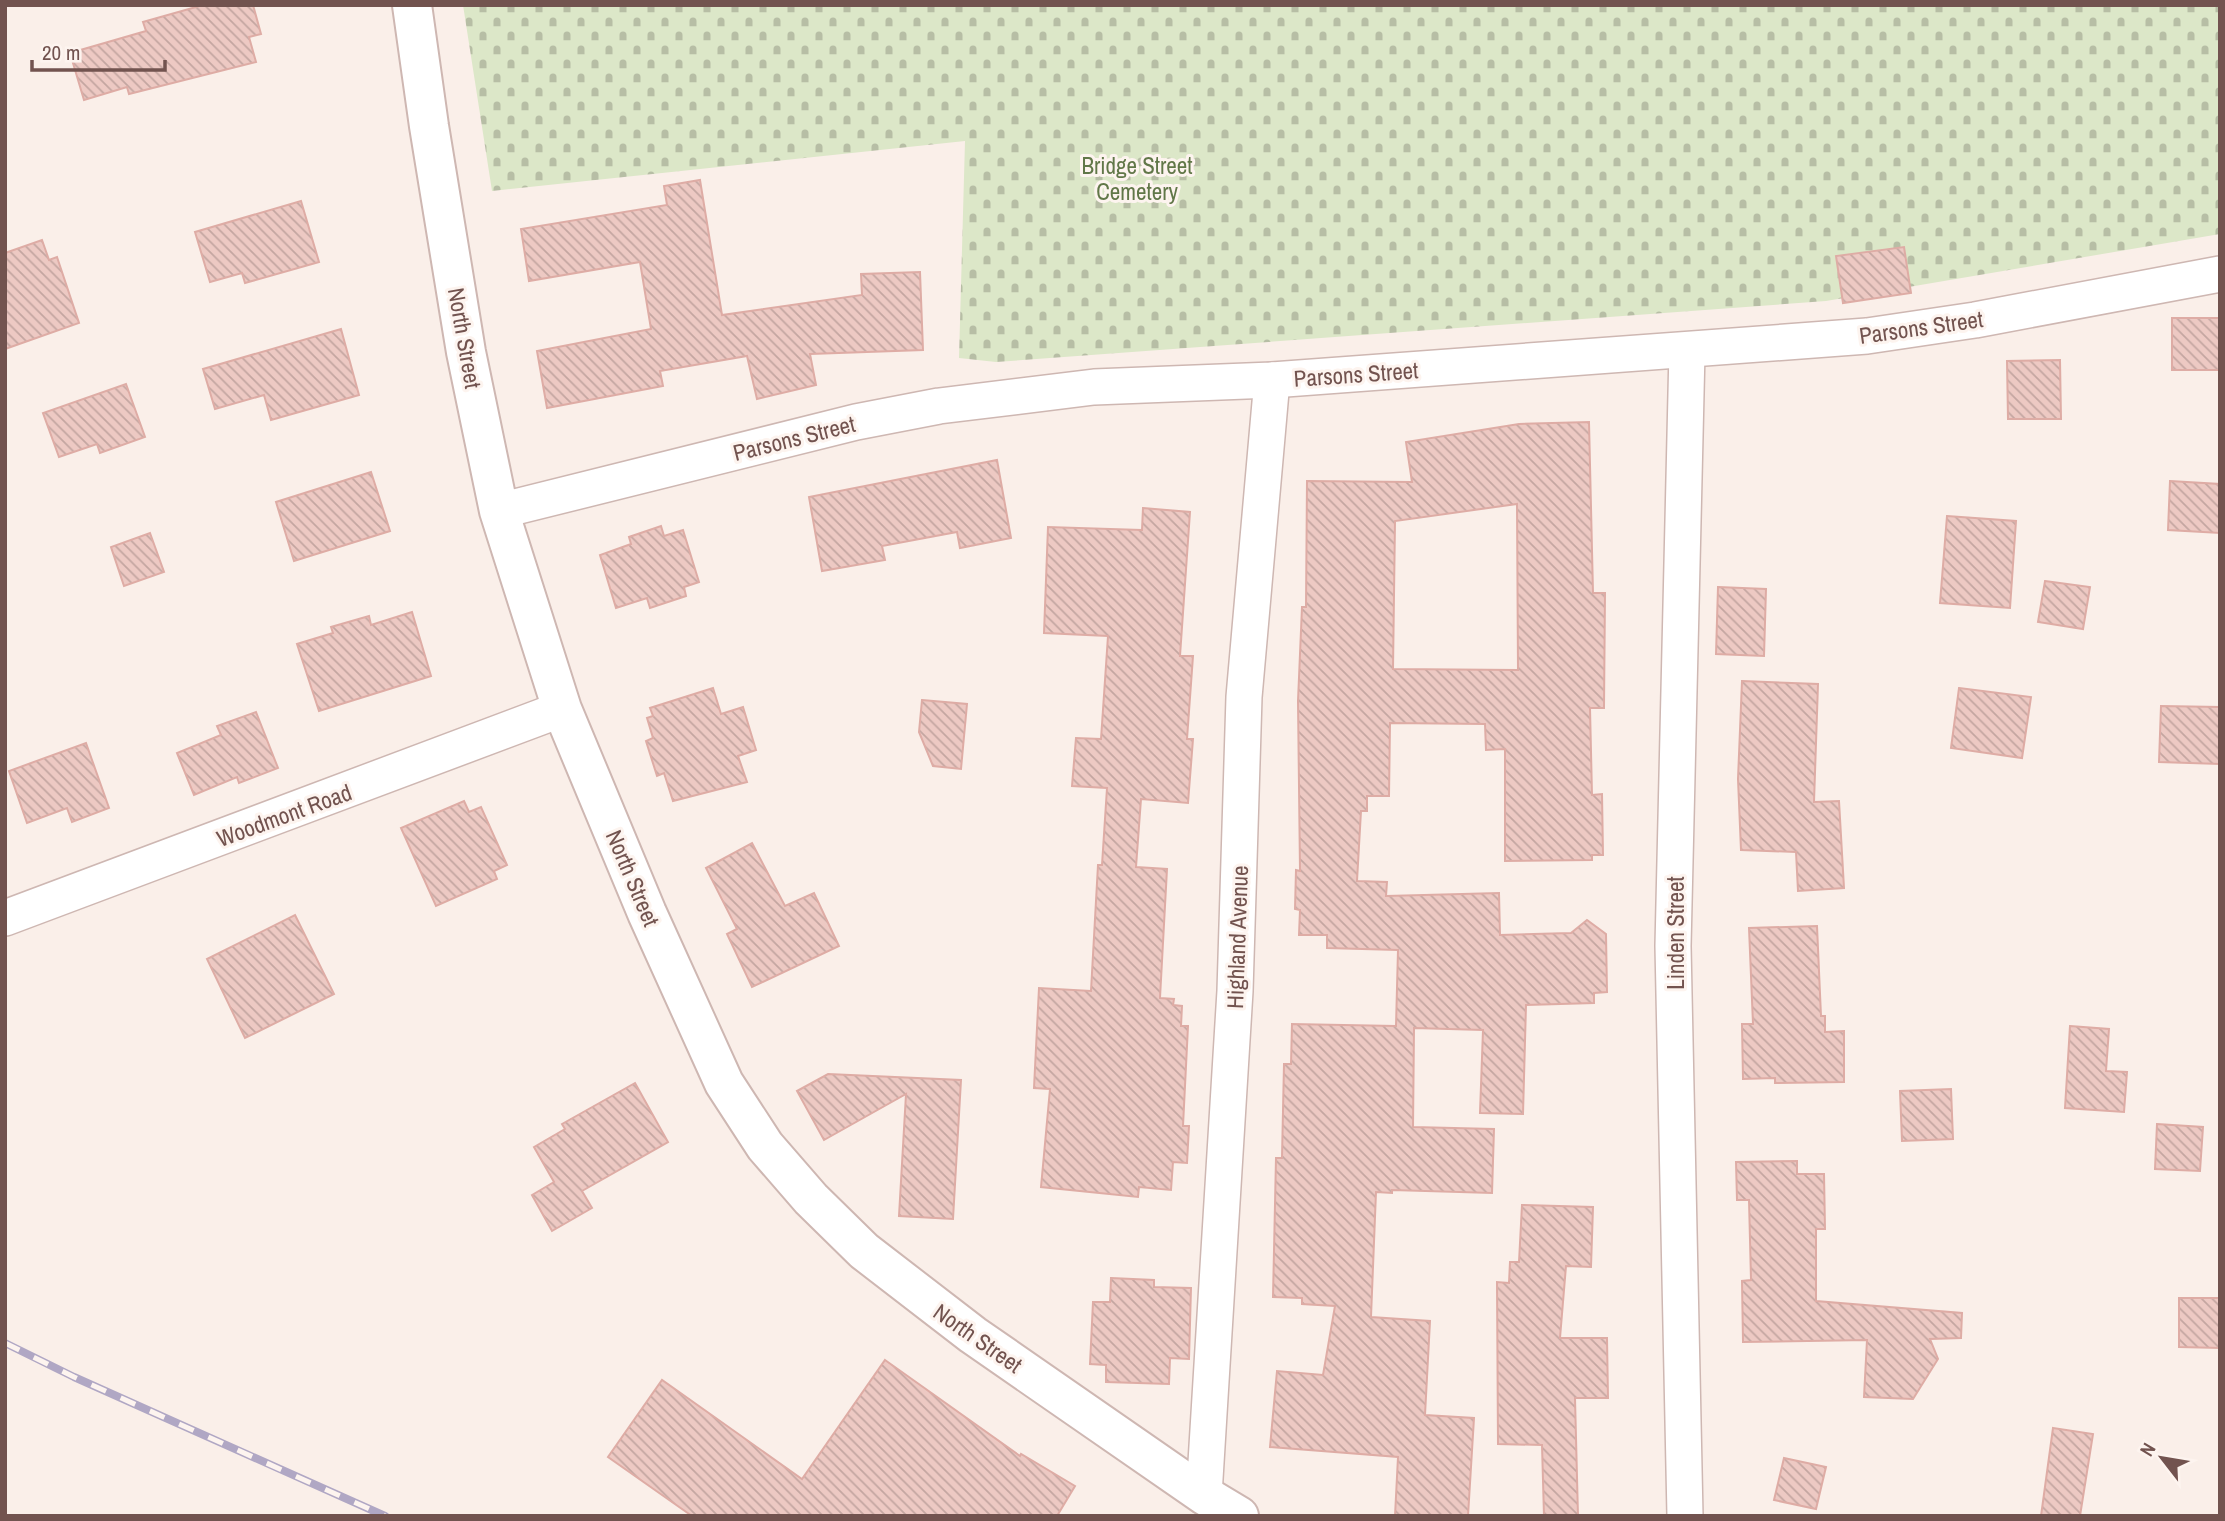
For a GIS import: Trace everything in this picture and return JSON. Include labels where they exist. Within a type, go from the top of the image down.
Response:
[{"type":"street","name":"North Street","points":[[412,5],[464,339],[499,511],[562,709],[690,1012],[724,1083],[765,1146],[811,1199],[864,1251],[919,1296],[1203,1495],[1239,1516]]},
{"type":"street","name":"Parsons Street","points":[[499,511],[856,422],[939,406],[1094,387],[1272,380],[1687,351],[1894,332],[1975,320],[2220,274]]},
{"type":"street","name":"Linden Street","points":[[1685,1516],[1673,946],[1687,351]]},
{"type":"street","name":"Highland Avenue","points":[[1203,1495],[1234,1005],[1244,698],[1272,380]]},
{"type":"street","name":"Woodmont Road","points":[[5,918],[562,709]]},
{"type":"green space","name":"Bridge Street Cemetery","points":[[463,5],[2220,5],[2220,234],[1826,301],[996,362],[959,358],[965,141],[492,191]]},
{"type":"building","points":[[203,5],[253,5],[261,34],[249,37],[256,62],[129,94],[127,87],[84,100],[70,53],[146,31],[143,22]]},
{"type":"building","points":[[700,180],[722,315],[862,295],[861,274],[920,272],[923,350],[810,354],[816,385],[757,399],[747,356],[660,371],[663,386],[547,408],[537,351],[651,329],[640,262],[529,281],[521,229],[667,205],[664,186]]},
{"type":"building","points":[[301,201],[319,262],[245,283],[242,273],[210,282],[195,232]]},
{"type":"building","points":[[42,240],[49,260],[57,257],[79,323],[5,349],[5,253]]},
{"type":"building","points":[[1904,247],[1911,293],[1843,303],[1836,256]]},
{"type":"building","points":[[2172,318],[2220,318],[2220,370],[2172,370]]},
{"type":"building","points":[[341,329],[359,395],[271,420],[264,395],[215,409],[203,369]]},
{"type":"building","points":[[2060,360],[2061,419],[2008,419],[2007,361]]},
{"type":"building","points":[[126,384],[145,437],[100,453],[97,444],[59,457],[43,413]]},
{"type":"building","points":[[1589,422],[1593,593],[1605,593],[1604,708],[1590,708],[1592,795],[1602,794],[1603,855],[1592,855],[1592,860],[1505,861],[1505,749],[1486,750],[1485,724],[1390,723],[1389,796],[1367,796],[1367,811],[1361,811],[1357,881],[1387,882],[1386,896],[1499,893],[1500,935],[1571,933],[1587,920],[1606,934],[1607,992],[1594,993],[1594,1003],[1526,1005],[1523,1114],[1480,1113],[1483,1030],[1414,1028],[1413,1127],[1494,1129],[1492,1193],[1392,1190],[1392,1193],[1376,1192],[1371,1317],[1430,1321],[1425,1415],[1474,1418],[1468,1516],[1395,1516],[1398,1457],[1270,1447],[1277,1371],[1323,1375],[1335,1306],[1302,1304],[1302,1298],[1273,1297],[1276,1158],[1282,1158],[1284,1064],[1291,1064],[1292,1024],[1396,1026],[1398,950],[1327,948],[1327,935],[1299,935],[1300,910],[1295,909],[1296,870],[1300,871],[1298,701],[1302,607],[1306,607],[1307,481],[1412,482],[1406,442],[1519,424]],"holes":[[[1517,504],[1518,670],[1393,669],[1395,521]]]},
{"type":"building","points":[[997,460],[1011,538],[960,548],[957,532],[882,546],[885,560],[822,571],[809,497]]},
{"type":"building","points":[[371,472],[390,531],[294,561],[276,502]]},
{"type":"building","points":[[2170,481],[2220,484],[2220,533],[2168,530]]},
{"type":"building","points":[[1143,508],[1190,512],[1180,656],[1193,656],[1187,739],[1193,739],[1188,803],[1141,799],[1136,867],[1167,869],[1160,998],[1174,999],[1173,1005],[1182,1006],[1181,1026],[1188,1026],[1183,1126],[1189,1126],[1187,1163],[1173,1162],[1171,1190],[1139,1187],[1138,1197],[1041,1187],[1050,1089],[1034,1088],[1039,988],[1091,991],[1098,865],[1102,865],[1107,788],[1072,786],[1076,738],[1101,739],[1108,636],[1044,633],[1048,527],[1142,530]]},
{"type":"building","points":[[1947,516],[2016,521],[2010,608],[1940,603]]},
{"type":"building","points":[[661,526],[664,536],[683,530],[699,582],[684,587],[686,596],[650,608],[647,598],[616,608],[600,555],[631,544],[629,537]]},
{"type":"building","points":[[150,533],[164,572],[124,586],[111,547]]},
{"type":"building","points":[[2045,581],[2090,587],[2083,629],[2038,622]]},
{"type":"building","points":[[1718,587],[1766,589],[1764,656],[1716,654]]},
{"type":"building","points":[[412,612],[431,676],[319,711],[297,644],[333,633],[331,627],[369,616],[371,625]]},
{"type":"building","points":[[1742,681],[1818,684],[1814,802],[1839,801],[1844,888],[1798,891],[1796,852],[1741,850],[1738,779]]},
{"type":"building","points":[[713,688],[721,714],[743,707],[756,750],[738,756],[747,782],[673,801],[664,773],[657,776],[646,741],[653,738],[647,718],[653,716],[650,708]]},
{"type":"building","points":[[1959,688],[2031,697],[2022,758],[1951,748]]},
{"type":"building","points":[[922,700],[967,704],[961,769],[933,766],[919,732]]},
{"type":"building","points":[[2161,706],[2220,707],[2220,764],[2159,762]]},
{"type":"building","points":[[256,712],[278,768],[239,783],[237,777],[194,795],[177,753],[221,735],[217,726]]},
{"type":"building","points":[[86,743],[109,808],[72,822],[67,808],[27,823],[9,771]]},
{"type":"building","points":[[464,801],[469,812],[481,807],[507,865],[494,871],[497,879],[436,906],[401,828]]},
{"type":"building","points":[[752,843],[785,906],[814,893],[839,946],[752,987],[727,934],[737,929],[706,868]]},
{"type":"building","points":[[295,915],[334,994],[245,1038],[207,959]]},
{"type":"building","points":[[1817,926],[1821,1016],[1825,1016],[1825,1032],[1844,1031],[1844,1082],[1775,1083],[1775,1078],[1743,1079],[1742,1024],[1753,1024],[1749,928]]},
{"type":"building","points":[[2070,1026],[2109,1029],[2106,1071],[2127,1072],[2124,1112],[2065,1108]]},
{"type":"building","points":[[828,1074],[961,1080],[953,1219],[899,1216],[906,1094],[824,1140],[797,1091]]},
{"type":"building","points":[[635,1083],[668,1142],[582,1191],[592,1208],[552,1231],[532,1195],[554,1182],[534,1147],[565,1129],[562,1124]]},
{"type":"building","points":[[1951,1089],[1953,1139],[1902,1141],[1900,1091]]},
{"type":"building","points":[[2157,1124],[2203,1127],[2200,1171],[2155,1169]]},
{"type":"building","points":[[1797,1161],[1797,1174],[1824,1174],[1825,1229],[1816,1229],[1816,1301],[1962,1313],[1961,1338],[1930,1339],[1938,1359],[1913,1399],[1864,1397],[1867,1340],[1743,1342],[1742,1281],[1751,1280],[1749,1200],[1737,1200],[1736,1162]]},
{"type":"building","points":[[1522,1205],[1593,1207],[1591,1267],[1566,1266],[1560,1338],[1607,1338],[1608,1398],[1575,1398],[1578,1516],[1544,1516],[1542,1445],[1498,1444],[1497,1282],[1509,1283],[1510,1262],[1519,1262]]},
{"type":"building","points":[[1111,1278],[1154,1280],[1154,1287],[1191,1288],[1189,1359],[1170,1358],[1169,1384],[1106,1382],[1106,1365],[1090,1364],[1093,1302],[1110,1302]]},
{"type":"building","points":[[2179,1298],[2220,1298],[2220,1348],[2179,1347]]},
{"type":"building","points":[[885,1360],[1020,1456],[1021,1454],[1075,1486],[1057,1516],[692,1516],[608,1457],[662,1380],[802,1479]]},
{"type":"building","points":[[2053,1428],[2093,1434],[2080,1516],[2041,1516]]},
{"type":"building","points":[[1784,1458],[1826,1467],[1816,1509],[1774,1500]]},
{"type":"railway","points":[[5,1343],[74,1377],[385,1516]]}]
